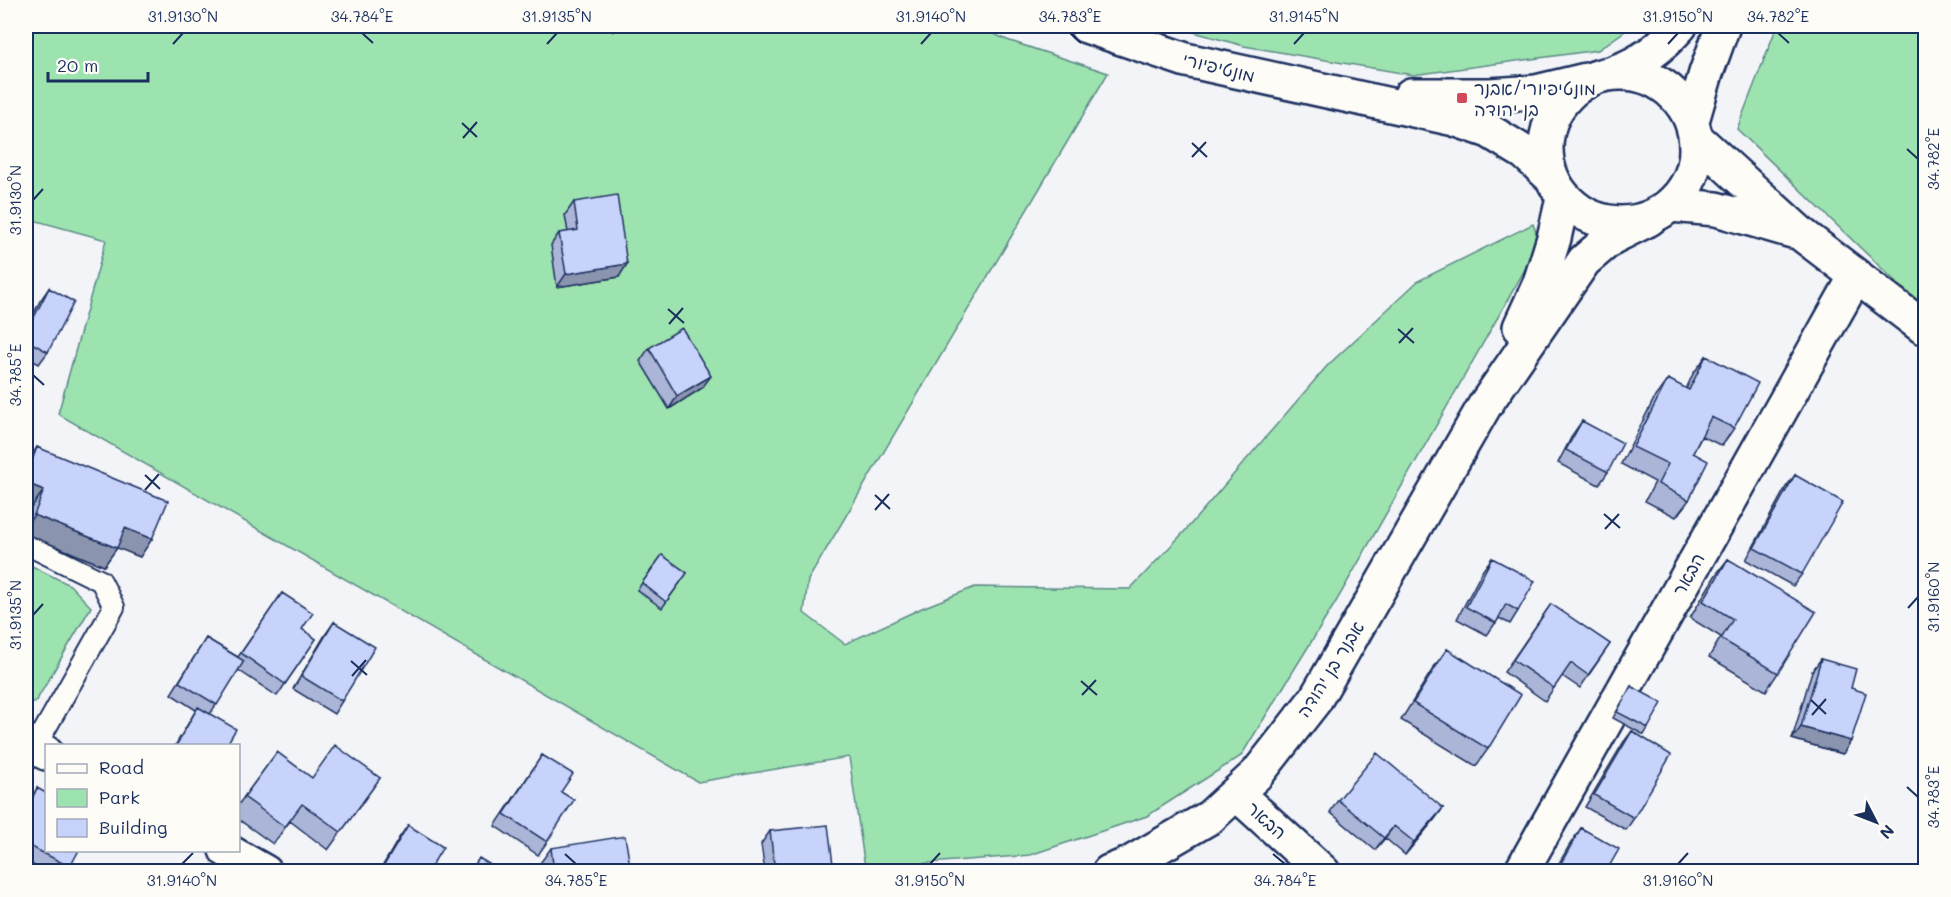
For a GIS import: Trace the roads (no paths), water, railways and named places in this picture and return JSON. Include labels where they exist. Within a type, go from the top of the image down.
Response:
[{"type":"street","name":"מונטיפיורי","points":[[1086,26],[1186,60],[1454,119],[1489,132],[1525,153],[1556,186]]},
{"type":"street","points":[[1680,26],[1649,56],[1629,68],[1602,76],[1570,92],[1556,109],[1547,130],[1545,153],[1556,186],[1581,213],[1602,222],[1626,224],[1660,212],[1716,209],[1800,233]]},
{"type":"street","points":[[1660,212],[1687,185],[1696,162],[1694,130],[1706,73],[1723,26]]},
{"type":"street","points":[[1602,76],[1640,74],[1662,84],[1680,100],[1694,130],[1800,233],[1923,327]]},
{"type":"street","name":"מונטיפיורי","points":[[1355,96],[1490,95],[1536,92],[1602,76]]},
{"type":"street","name":"אבנר בן יהודה","points":[[1485,405],[1540,283],[1554,238],[1556,186]]},
{"type":"street","name":"אבנר בן יהודה","points":[[1109,872],[1129,864],[1209,817],[1257,774],[1315,700],[1485,405],[1584,261],[1611,238],[1660,212]]},
{"type":"street","name":"הבאר","points":[[1521,872],[1856,276]]},
{"type":"street","name":"הבאר","points":[[1236,793],[1323,872]]},
{"type":"street","points":[[230,852],[265,872]]},
{"type":"lane","points":[[26,544],[101,581],[114,608],[36,747]]},
{"type":"place","name":"מונטיפיורי/אבנר בן יהודה","points":[[1462,98]]}]
